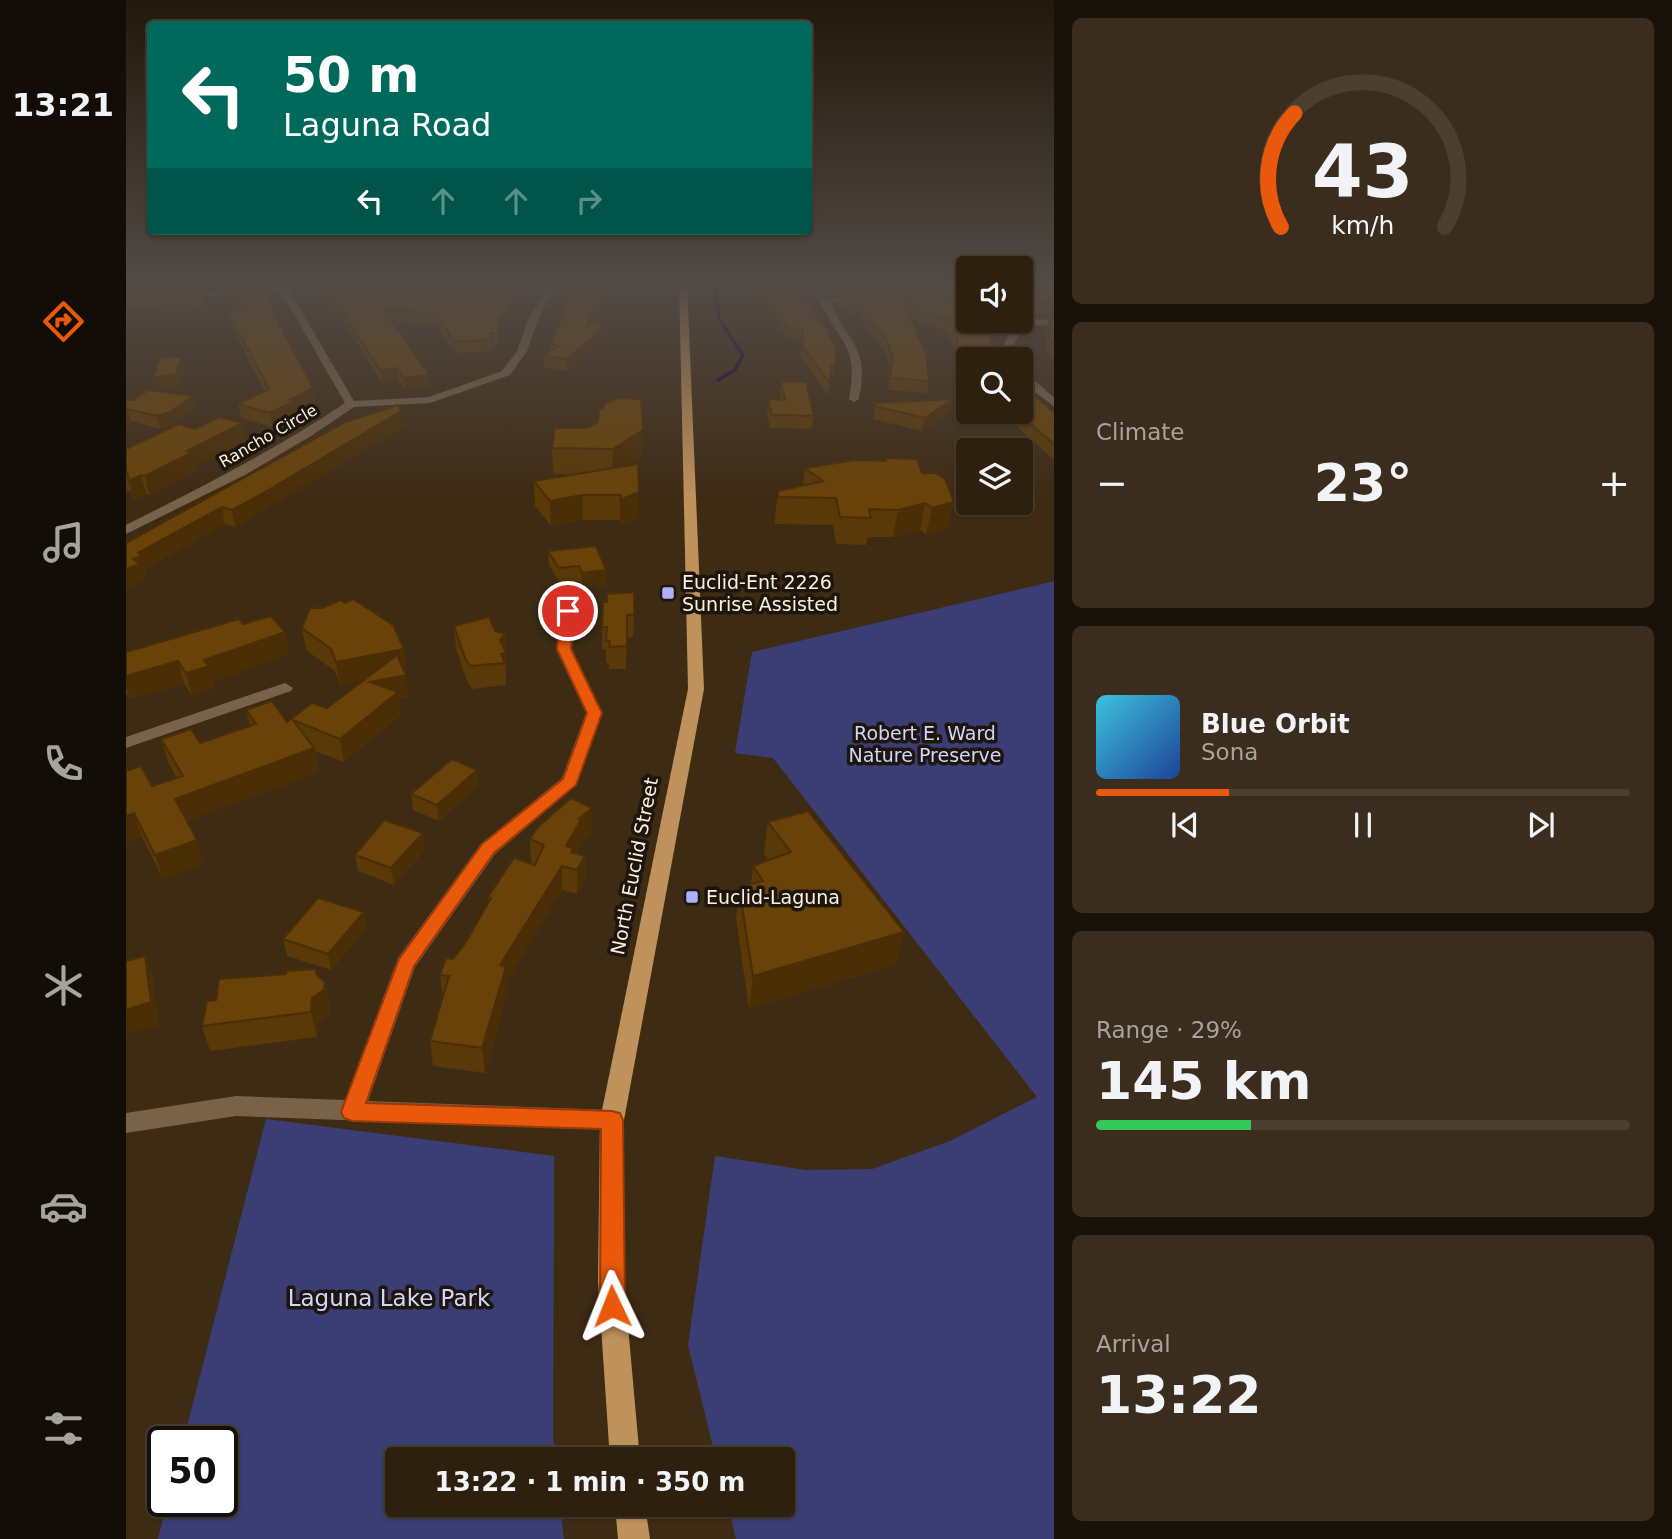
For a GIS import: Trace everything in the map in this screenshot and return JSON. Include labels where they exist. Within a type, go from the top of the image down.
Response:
[{"type":"main road","name":"North Euclid Street","points":[[624,1447],[611,1281],[612,1120],[688,743],[696,689],[694,530],[686,354]]},
{"type":"main road","points":[[631,1517],[634,1539]]},
{"type":"street","points":[[321,354],[351,404],[430,400],[506,373],[520,354]]},
{"type":"street","points":[[854,398],[861,374],[858,354]]},
{"type":"street","points":[[1033,386],[1054,404]]},
{"type":"street","name":"Rancho Circle","points":[[126,530],[240,472],[307,434],[351,404]]},
{"type":"street","points":[[352,1112],[405,964],[488,849],[570,782],[594,713],[564,649],[568,611]]},
{"type":"street","points":[[126,743],[285,688]]},
{"type":"street","points":[[126,1123],[236,1106],[612,1120]]},
{"type":"green space","name":"Robert E. Ward Nature Preserve","points":[[1054,581],[1054,1539],[736,1539],[731,1517],[795,1517],[795,1447],[713,1447],[688,1345],[715,1156],[805,1170],[872,1169],[950,1141],[1037,1097],[773,758],[735,753],[752,652]]},
{"type":"green space","name":"Laguna Lake Park","points":[[266,1119],[554,1156],[554,1447],[385,1447],[385,1517],[561,1517],[564,1539],[158,1539],[163,1517],[238,1517],[238,1426],[187,1426]]},
{"type":"building","points":[[250,354],[295,354],[313,388],[270,413],[238,404],[269,389]]},
{"type":"building","points":[[370,354],[414,354],[429,375],[404,378],[397,368],[380,370]]},
{"type":"building","points":[[545,354],[573,354],[566,360],[543,355]]},
{"type":"building","points":[[808,354],[836,354],[829,382]]},
{"type":"building","points":[[892,354],[926,354],[929,381],[890,378]]},
{"type":"building","points":[[182,357],[176,374],[153,378],[160,358]]},
{"type":"building","points":[[781,382],[806,382],[814,416],[772,415],[768,399],[785,400]]},
{"type":"building","points":[[148,390],[194,396],[170,412],[157,416],[126,410],[126,400],[133,400]]},
{"type":"building","points":[[1033,395],[1054,412],[1054,444],[1031,424]]},
{"type":"building","points":[[617,398],[641,399],[643,430],[613,449],[552,448],[555,428],[586,428],[598,422],[599,409],[603,409],[604,404]]},
{"type":"building","points":[[953,399],[925,418],[875,406],[875,403]]},
{"type":"building","points":[[398,405],[401,411],[260,495],[232,510],[222,507],[138,553],[142,556],[133,559],[140,564],[126,569],[126,543],[345,422]]},
{"type":"building","points":[[220,417],[243,423],[187,451],[193,452],[129,481],[126,472],[126,449],[179,424],[195,429]]},
{"type":"building","points":[[885,458],[917,459],[922,473],[936,473],[945,479],[954,502],[932,508],[925,503],[898,510],[869,509],[871,518],[840,517],[836,498],[778,497],[778,491],[823,481],[805,468],[855,460],[886,461]]},
{"type":"building","points":[[638,464],[639,492],[620,500],[621,495],[583,495],[550,501],[534,481]]},
{"type":"building","points":[[596,546],[606,570],[582,573],[579,566],[559,568],[548,551]]},
{"type":"building","points":[[634,592],[634,615],[627,615],[627,646],[609,647],[610,641],[606,641],[607,627],[602,627],[603,602],[607,602],[607,594]]},
{"type":"building","points":[[353,599],[393,625],[404,649],[336,662],[331,649],[302,628],[310,608],[322,608],[341,600],[345,603]]},
{"type":"building","points":[[271,616],[285,632],[204,660],[209,666],[186,673],[178,661],[126,676],[126,652],[239,619],[243,624]]},
{"type":"building","points":[[489,617],[495,631],[505,634],[500,640],[506,653],[501,654],[505,663],[470,666],[454,626]]},
{"type":"building","points":[[397,655],[406,675],[370,682],[398,692],[340,739],[293,720],[314,748],[175,799],[197,840],[155,855],[134,813],[126,816],[126,771],[141,766],[152,786],[183,776],[161,739],[191,729],[200,743],[256,724],[246,710],[272,701],[287,722],[312,703],[327,708]]},
{"type":"building","points":[[452,759],[477,770],[437,805],[411,794]]},
{"type":"building","points":[[571,798],[592,808],[579,819],[581,820],[566,846],[573,848],[571,852],[585,856],[577,870],[562,866],[500,965],[506,967],[482,1048],[430,1041],[449,976],[440,975],[446,958],[453,959],[464,945],[491,898],[488,897],[514,858],[535,865],[544,845],[530,839],[539,826]]},
{"type":"building","points":[[808,811],[904,932],[753,976],[739,887],[763,881],[753,866],[791,852],[768,822]]},
{"type":"building","points":[[384,820],[423,833],[391,868],[355,855]]},
{"type":"building","points":[[318,898],[364,912],[328,954],[283,939]]},
{"type":"building","points":[[145,956],[151,1002],[126,1010],[126,961]]},
{"type":"building","points":[[316,969],[316,974],[325,982],[324,990],[312,998],[311,1012],[202,1026],[207,1001],[216,1000],[219,979]]},
{"type":"waterway","points":[[718,380],[735,370],[742,354]]},
{"type":"place","name":"Euclid-Ent 2226 Sunrise Assisted","points":[[668,593]]},
{"type":"place","name":"Euclid-Laguna","points":[[692,897]]},
{"type":"route","points":[[568,611],[564,649],[594,713],[570,782],[488,849],[405,964],[352,1112],[612,1120],[612,1306]]}]
